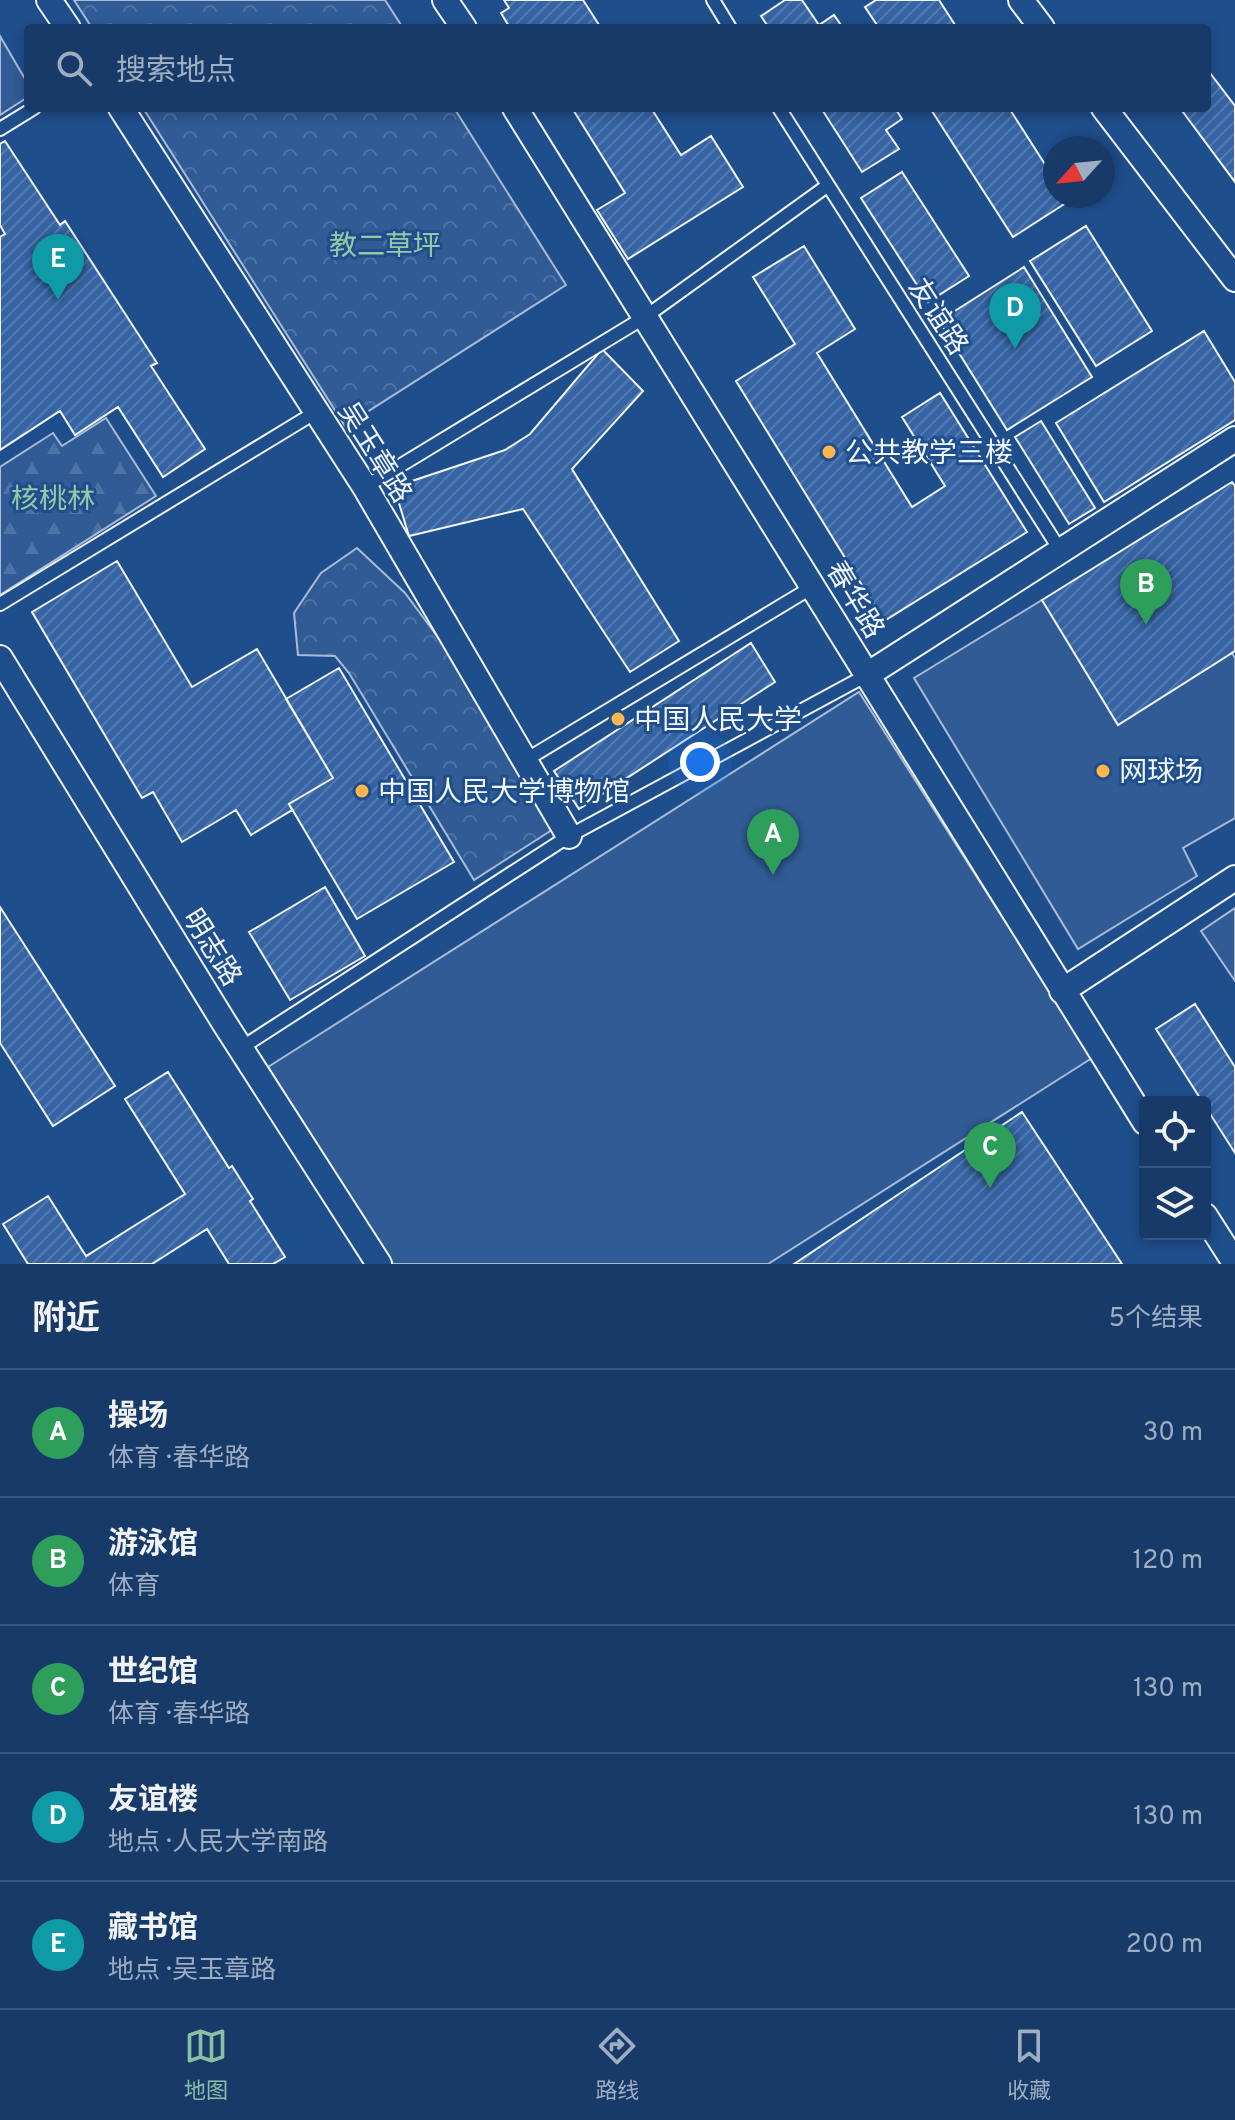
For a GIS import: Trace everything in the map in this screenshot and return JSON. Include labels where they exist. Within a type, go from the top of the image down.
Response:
[{"type":"street","points":[[49,0],[65,24]]},
{"type":"street","points":[[445,0],[461,24]]},
{"type":"street","points":[[1021,0],[1039,24]]},
{"type":"street","name":"吴玉章路","points":[[124,112],[365,487],[569,836]]},
{"type":"street","name":"春华路","points":[[517,112],[1139,1113]]},
{"type":"street","points":[[1107,112],[1235,279]]},
{"type":"street","points":[[867,675],[1235,439]]},
{"type":"street","name":"明志路","points":[[0,658],[241,1048],[379,1264]]},
{"type":"street","points":[[1062,991],[1235,878]]},
{"type":"street","points":[[1211,1225],[1235,1263]]},
{"type":"lane","points":[[713,0],[728,24]]},
{"type":"lane","points":[[0,129],[28,112]]},
{"type":"lane","name":"友谊路","points":[[781,112],[1060,550]]},
{"type":"lane","points":[[365,487],[645,317],[827,186]]},
{"type":"lane","points":[[0,604],[316,412]]},
{"type":"lane","points":[[524,761],[814,586]]},
{"type":"lane","points":[[241,1048],[569,836],[867,675]]},
{"type":"green space","points":[[74,0],[385,0],[400,24],[89,24]]},
{"type":"green space","name":"教二草坪","points":[[146,112],[457,112],[566,285],[345,426]]},
{"type":"green space","name":"核桃林","points":[[106,418],[156,496],[0,595],[0,467],[53,433],[62,446]]},
{"type":"green space","points":[[357,548],[405,593],[454,659],[555,828],[474,880],[349,673],[335,656],[298,655],[294,613],[321,573]]},
{"type":"shaded area","points":[[0,36],[24,77],[24,100],[0,115]]},
{"type":"shaded area","name":"网球场","points":[[1042,600],[1232,653],[1235,658],[1235,818],[1183,848],[1197,876],[1078,949],[914,678]]},
{"type":"shaded area","points":[[859,692],[1092,1058],[768,1264],[393,1264],[268,1067]]},
{"type":"shaded area","points":[[1235,908],[1235,981],[1201,931]]},
{"type":"building","points":[[504,0],[583,0],[598,24],[508,24],[501,13],[509,8]]},
{"type":"building","points":[[785,0],[802,0],[818,24],[766,24],[761,16]]},
{"type":"building","points":[[876,0],[939,0],[954,24],[876,24],[865,7]]},
{"type":"building","points":[[834,15],[840,24],[820,24]]},
{"type":"building","points":[[1211,74],[1235,106],[1235,182],[1183,112],[1211,112]]},
{"type":"building","points":[[574,112],[654,112],[681,155],[711,136],[743,187],[628,259],[597,210],[625,193]]},
{"type":"building","points":[[824,112],[898,112],[902,119],[886,130],[899,149],[862,172]]},
{"type":"building","points":[[933,112],[1012,112],[1043,161],[1043,208],[1058,208],[1013,237]]},
{"type":"building","points":[[5,141],[60,225],[65,221],[157,363],[151,366],[205,449],[163,477],[118,407],[75,435],[60,411],[0,450],[0,237],[5,234],[0,225],[0,144]]},
{"type":"building","points":[[902,172],[969,276],[928,302],[861,198]]},
{"type":"building","points":[[1086,226],[1152,331],[1096,366],[1030,261]]},
{"type":"building","name":"公共教学三楼","points":[[804,246],[855,329],[817,353],[912,507],[945,486],[902,417],[940,393],[1027,532],[884,621],[736,381],[795,344],[753,277]]},
{"type":"building","points":[[1024,267],[1092,377],[1007,430],[939,321]]},
{"type":"building","points":[[1204,331],[1235,382],[1235,420],[1104,502],[1056,423]]},
{"type":"building","points":[[602,349],[643,391],[572,469],[679,641],[630,672],[523,509],[409,536],[394,487],[505,450],[530,434]]},
{"type":"building","points":[[1041,421],[1095,508],[1069,524],[1015,437]]},
{"type":"building","points":[[1232,482],[1235,486],[1235,651],[1118,725],[1042,600]]},
{"type":"building","points":[[117,561],[192,687],[257,649],[333,778],[289,804],[292,810],[251,835],[236,810],[182,842],[153,792],[142,798],[32,612]]},
{"type":"building","points":[[751,643],[775,682],[579,809],[554,771]]},
{"type":"building","name":"中国人民大学博物馆","points":[[339,668],[454,862],[357,919],[289,804],[333,778],[286,699]]},
{"type":"building","points":[[325,887],[365,956],[290,1000],[249,932]]},
{"type":"building","points":[[0,907],[115,1086],[53,1126],[0,1043]]},
{"type":"building","points":[[1195,1004],[1235,1067],[1235,1153],[1211,1115],[1211,1096],[1199,1096],[1156,1029]]},
{"type":"building","points":[[168,1072],[229,1168],[232,1166],[253,1199],[250,1201],[285,1257],[273,1264],[229,1264],[207,1229],[152,1264],[28,1264],[3,1224],[48,1196],[86,1256],[185,1194],[125,1099]]},
{"type":"building","points":[[1022,1112],[1122,1264],[794,1264]]},
{"type":"place","name":"藏书馆","points":[[58,300]]},
{"type":"place","name":"友谊楼","points":[[1015,349]]},
{"type":"place","name":"公共教学三楼","points":[[829,452]]},
{"type":"place","name":"游泳馆","points":[[1146,625]]},
{"type":"place","name":"中国人民大学","points":[[618,719]]},
{"type":"place","name":"网球场","points":[[1103,771]]},
{"type":"place","name":"中国人民大学博物馆","points":[[362,791]]},
{"type":"place","name":"操场","points":[[773,875]]},
{"type":"place","name":"世纪馆","points":[[990,1188]]}]
